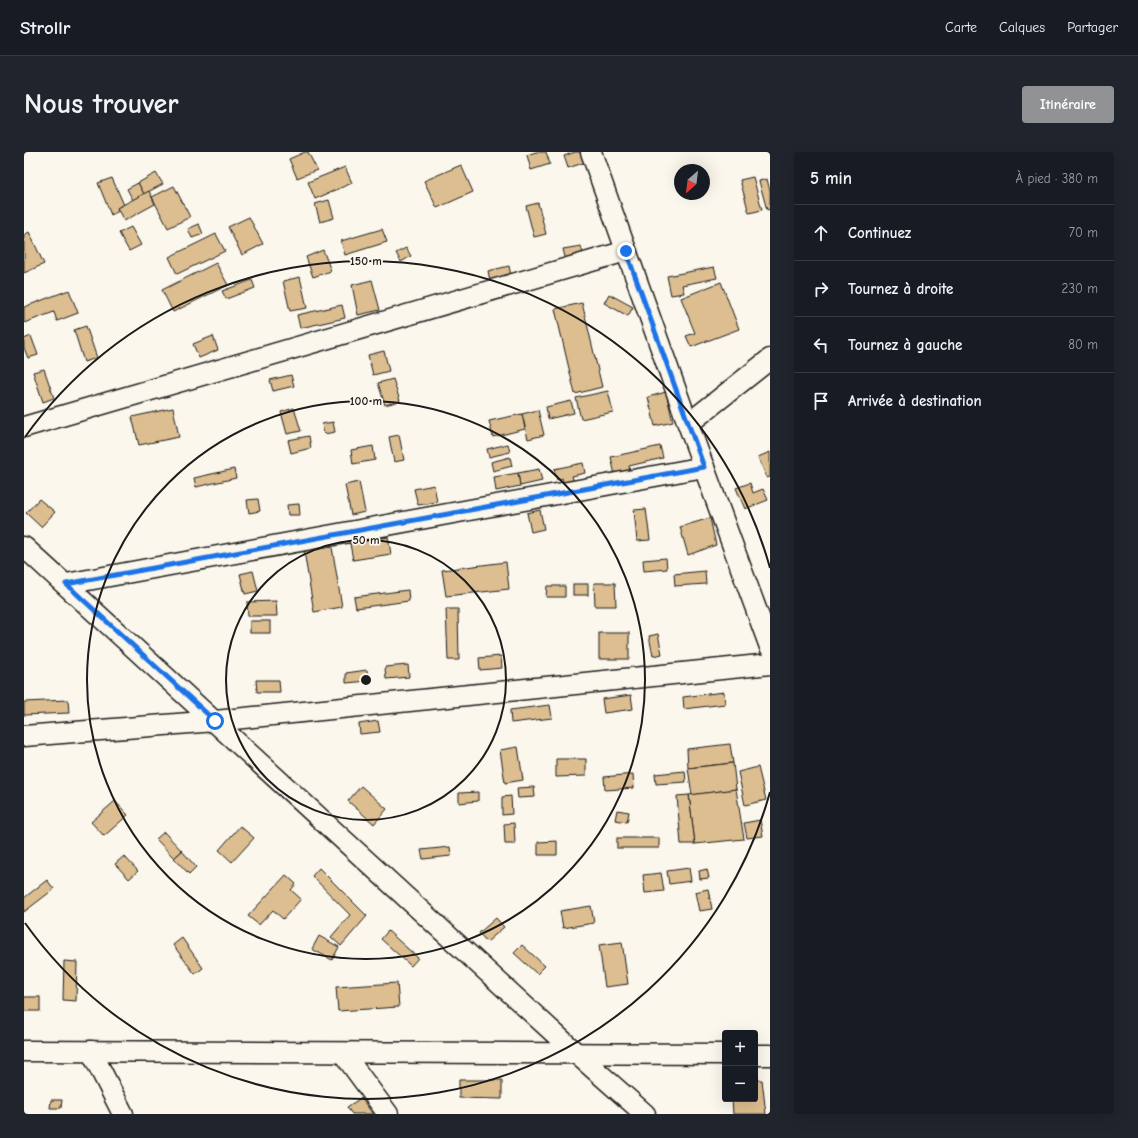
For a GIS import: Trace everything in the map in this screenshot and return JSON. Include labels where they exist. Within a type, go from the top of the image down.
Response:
[{"type":"street","points":[[591,152],[688,424],[770,646]]},
{"type":"street","points":[[24,427],[626,251]]},
{"type":"street","points":[[688,424],[770,359]]},
{"type":"street","points":[[66,584],[704,467]]},
{"type":"street","points":[[24,547],[577,1054],[645,1114]]},
{"type":"street","points":[[24,736],[215,721],[770,664]]},
{"type":"street","points":[[24,1051],[722,1054]]},
{"type":"street","points":[[91,1051],[123,1114]]},
{"type":"street","points":[[343,1052],[388,1114]]},
{"type":"street","points":[[758,1054],[770,1055]]},
{"type":"building","points":[[308,152],[317,170],[297,178],[289,159]]},
{"type":"building","points":[[536,152],[546,152],[550,164],[531,170],[527,155]]},
{"type":"building","points":[[575,152],[585,152],[589,161],[568,168],[564,156]]},
{"type":"building","points":[[461,165],[473,192],[437,208],[424,181]]},
{"type":"building","points":[[345,167],[352,183],[315,199],[308,182]]},
{"type":"building","points":[[156,173],[163,184],[144,194],[138,183]]},
{"type":"building","points":[[753,177],[762,210],[749,213],[740,180]]},
{"type":"building","points":[[112,178],[124,205],[117,208],[119,211],[111,215],[98,183]]},
{"type":"building","points":[[767,179],[770,191],[770,209],[767,210],[759,181]]},
{"type":"building","points":[[138,183],[144,194],[133,200],[127,189]]},
{"type":"building","points":[[174,186],[190,217],[168,228],[152,197]]},
{"type":"building","points":[[149,191],[155,204],[124,221],[117,208]]},
{"type":"building","points":[[329,200],[334,218],[320,222],[315,204]]},
{"type":"building","points":[[538,203],[546,234],[534,237],[526,206]]},
{"type":"building","points":[[249,217],[263,244],[242,255],[228,227]]},
{"type":"building","points":[[199,224],[203,234],[192,238],[188,229]]},
{"type":"building","points":[[131,227],[141,245],[129,251],[119,233]]},
{"type":"building","points":[[382,229],[387,242],[345,255],[341,241]]},
{"type":"building","points":[[29,232],[44,264],[24,273],[24,235]]},
{"type":"building","points":[[216,234],[225,251],[177,274],[169,257]]},
{"type":"building","points":[[581,246],[584,257],[566,261],[563,249]]},
{"type":"building","points":[[406,248],[411,256],[401,262],[396,253]]},
{"type":"building","points":[[323,250],[331,271],[313,277],[306,257]]},
{"type":"building","points":[[216,263],[228,285],[173,312],[162,290]]},
{"type":"building","points":[[509,266],[511,276],[490,281],[488,271]]},
{"type":"building","points":[[714,267],[717,278],[682,285],[684,293],[671,295],[667,276]]},
{"type":"building","points":[[300,277],[307,308],[290,311],[283,281]]},
{"type":"building","points":[[252,280],[255,288],[226,299],[222,291]]},
{"type":"building","points":[[372,280],[380,310],[358,315],[352,285]]},
{"type":"building","points":[[721,282],[739,329],[691,347],[686,336],[695,333],[681,298]]},
{"type":"building","points":[[69,290],[78,313],[57,321],[54,312],[24,323],[24,307]]},
{"type":"building","points":[[609,294],[633,307],[628,316],[604,303]]},
{"type":"building","points":[[582,303],[602,387],[575,394],[555,309]]},
{"type":"building","points":[[342,305],[345,318],[300,328],[297,315]]},
{"type":"building","points":[[86,326],[97,358],[84,362],[74,330]]},
{"type":"building","points":[[31,336],[38,355],[28,358],[24,348],[24,339]]},
{"type":"building","points":[[213,336],[218,350],[199,358],[193,344]]},
{"type":"building","points":[[384,351],[389,371],[373,375],[368,355]]},
{"type":"building","points":[[44,369],[54,398],[43,402],[33,372]]},
{"type":"building","points":[[291,375],[294,386],[273,391],[270,380]]},
{"type":"building","points":[[393,379],[400,401],[385,405],[378,383]]},
{"type":"building","points":[[608,391],[613,412],[581,419],[576,398]]},
{"type":"building","points":[[666,392],[673,422],[655,426],[648,397]]},
{"type":"building","points":[[571,401],[574,413],[548,419],[546,407]]},
{"type":"building","points":[[173,408],[179,437],[139,445],[132,417]]},
{"type":"building","points":[[294,408],[301,431],[287,434],[281,412]]},
{"type":"building","points":[[538,410],[544,435],[528,439],[522,414]]},
{"type":"building","points":[[522,414],[525,429],[493,437],[489,421]]},
{"type":"building","points":[[333,422],[335,432],[324,434],[322,424]]},
{"type":"building","points":[[399,435],[404,460],[394,462],[389,437]]},
{"type":"building","points":[[309,436],[311,448],[291,453],[288,440]]},
{"type":"building","points":[[508,444],[510,452],[489,457],[487,449]]},
{"type":"building","points":[[373,446],[375,460],[353,464],[351,450]]},
{"type":"building","points":[[660,446],[663,458],[629,466],[630,471],[615,475],[611,457]]},
{"type":"building","points":[[770,452],[770,477],[767,478],[758,457]]},
{"type":"building","points":[[510,457],[512,466],[493,471],[491,462]]},
{"type":"building","points":[[583,463],[585,473],[572,476],[574,482],[564,484],[562,478],[557,480],[554,469]]},
{"type":"building","points":[[234,469],[236,478],[196,487],[194,478]]},
{"type":"building","points":[[539,469],[542,481],[520,486],[518,473]]},
{"type":"building","points":[[518,473],[520,486],[496,491],[494,477]]},
{"type":"building","points":[[359,482],[365,512],[351,515],[345,485]]},
{"type":"building","points":[[750,483],[753,493],[763,489],[768,500],[745,509],[736,488]]},
{"type":"building","points":[[434,485],[437,502],[418,505],[414,489]]},
{"type":"building","points":[[39,499],[55,512],[41,527],[26,513]]},
{"type":"building","points":[[258,499],[260,511],[249,513],[247,500]]},
{"type":"building","points":[[299,504],[300,515],[288,515],[287,505]]},
{"type":"building","points":[[646,509],[650,540],[637,541],[634,510]]},
{"type":"building","points":[[540,510],[544,529],[531,532],[527,513]]},
{"type":"building","points":[[710,518],[716,545],[688,555],[680,527]]},
{"type":"building","points":[[388,537],[391,554],[353,560],[350,544]]},
{"type":"building","points":[[332,547],[342,607],[314,612],[304,551]]},
{"type":"building","points":[[666,558],[667,569],[644,571],[643,560]]},
{"type":"building","points":[[506,562],[509,589],[446,596],[442,570]]},
{"type":"building","points":[[253,571],[258,591],[245,594],[240,574]]},
{"type":"building","points":[[705,571],[706,584],[675,586],[674,574]]},
{"type":"building","points":[[594,583],[615,583],[616,606],[595,606]]},
{"type":"building","points":[[573,584],[588,584],[588,595],[573,595]]},
{"type":"building","points":[[547,586],[565,586],[565,597],[546,597]]},
{"type":"building","points":[[408,590],[409,601],[356,608],[354,597]]},
{"type":"building","points":[[276,601],[277,616],[248,616],[247,602]]},
{"type":"building","points":[[446,609],[458,609],[459,660],[448,660]]},
{"type":"building","points":[[250,621],[270,621],[270,633],[250,633]]},
{"type":"building","points":[[599,633],[629,633],[629,659],[599,659]]},
{"type":"building","points":[[658,634],[662,654],[653,656],[649,636]]},
{"type":"building","points":[[501,656],[502,668],[480,670],[479,658]]},
{"type":"building","points":[[408,665],[409,677],[386,679],[385,667]]},
{"type":"building","points":[[367,670],[368,681],[346,683],[346,673]]},
{"type":"building","points":[[256,680],[279,680],[280,692],[257,692]]},
{"type":"building","points":[[724,692],[725,704],[684,709],[683,697]]},
{"type":"building","points":[[631,695],[633,709],[604,713],[602,699]]},
{"type":"building","points":[[68,700],[69,713],[24,715],[24,702]]},
{"type":"building","points":[[550,705],[552,718],[511,723],[510,710]]},
{"type":"building","points":[[378,721],[380,732],[360,734],[359,724]]},
{"type":"building","points":[[730,744],[733,763],[688,768],[687,749]]},
{"type":"building","points":[[518,747],[523,780],[505,783],[500,750]]},
{"type":"building","points":[[556,759],[586,759],[586,776],[556,777]]},
{"type":"building","points":[[733,763],[736,789],[692,795],[688,768]]},
{"type":"building","points":[[758,767],[766,800],[745,805],[738,772]]},
{"type":"building","points":[[685,771],[686,782],[656,784],[655,774]]},
{"type":"building","points":[[633,774],[634,788],[605,790],[604,777]]},
{"type":"building","points":[[361,786],[387,809],[374,824],[348,801]]},
{"type":"building","points":[[534,787],[535,797],[518,798],[517,788]]},
{"type":"building","points":[[736,789],[744,839],[695,844],[689,795]]},
{"type":"building","points":[[478,792],[478,801],[459,803],[459,793]]},
{"type":"building","points":[[689,795],[695,844],[681,844],[677,796]]},
{"type":"building","points":[[511,796],[512,814],[502,815],[502,797]]},
{"type":"building","points":[[115,801],[128,815],[104,836],[91,822]]},
{"type":"building","points":[[617,810],[629,812],[627,822],[615,820]]},
{"type":"building","points":[[760,820],[763,836],[747,838],[744,823]]},
{"type":"building","points":[[514,823],[515,844],[505,844],[504,824]]},
{"type":"building","points":[[240,826],[254,838],[232,862],[219,850]]},
{"type":"building","points":[[164,832],[182,851],[174,858],[156,839]]},
{"type":"building","points":[[617,838],[659,838],[659,848],[617,848]]},
{"type":"building","points":[[557,841],[557,855],[538,855],[538,842]]},
{"type":"building","points":[[450,847],[451,856],[423,859],[421,850]]},
{"type":"building","points":[[182,851],[196,867],[189,874],[174,858]]},
{"type":"building","points":[[124,856],[138,871],[129,879],[115,864]]},
{"type":"building","points":[[319,868],[367,916],[341,946],[331,937],[350,915],[312,876]]},
{"type":"building","points":[[689,868],[691,881],[669,884],[667,871]]},
{"type":"building","points":[[707,869],[709,878],[700,879],[699,871]]},
{"type":"building","points":[[661,873],[664,891],[645,893],[643,875]]},
{"type":"building","points":[[286,875],[296,884],[291,890],[301,899],[283,919],[273,910],[259,925],[248,916]]},
{"type":"building","points":[[47,880],[54,889],[24,912],[24,898]]},
{"type":"building","points":[[708,889],[712,909],[699,911],[695,892]]},
{"type":"building","points":[[591,906],[594,923],[563,928],[560,911]]},
{"type":"building","points":[[496,918],[504,927],[487,942],[479,933]]},
{"type":"building","points":[[388,931],[418,958],[411,966],[381,939]]},
{"type":"building","points":[[319,936],[339,947],[332,960],[312,949]]},
{"type":"building","points":[[182,938],[203,968],[195,974],[173,945]]},
{"type":"building","points":[[622,942],[628,984],[605,987],[599,945]]},
{"type":"building","points":[[522,945],[545,966],[537,974],[514,953]]},
{"type":"building","points":[[64,961],[77,962],[76,1001],[63,1000]]},
{"type":"building","points":[[397,983],[399,1007],[338,1011],[336,987]]},
{"type":"building","points":[[24,997],[40,997],[40,1011],[24,1011]]},
{"type":"building","points":[[459,1080],[502,1080],[502,1099],[459,1098]]},
{"type":"building","points":[[758,1080],[762,1080],[766,1114],[733,1114],[732,1102],[758,1102]]},
{"type":"building","points":[[361,1098],[373,1114],[352,1114],[347,1107]]},
{"type":"building","points":[[51,1100],[62,1100],[61,1108],[50,1108]]},
{"type":"route","points":[[215,721],[66,584],[704,467],[626,251]]}]
